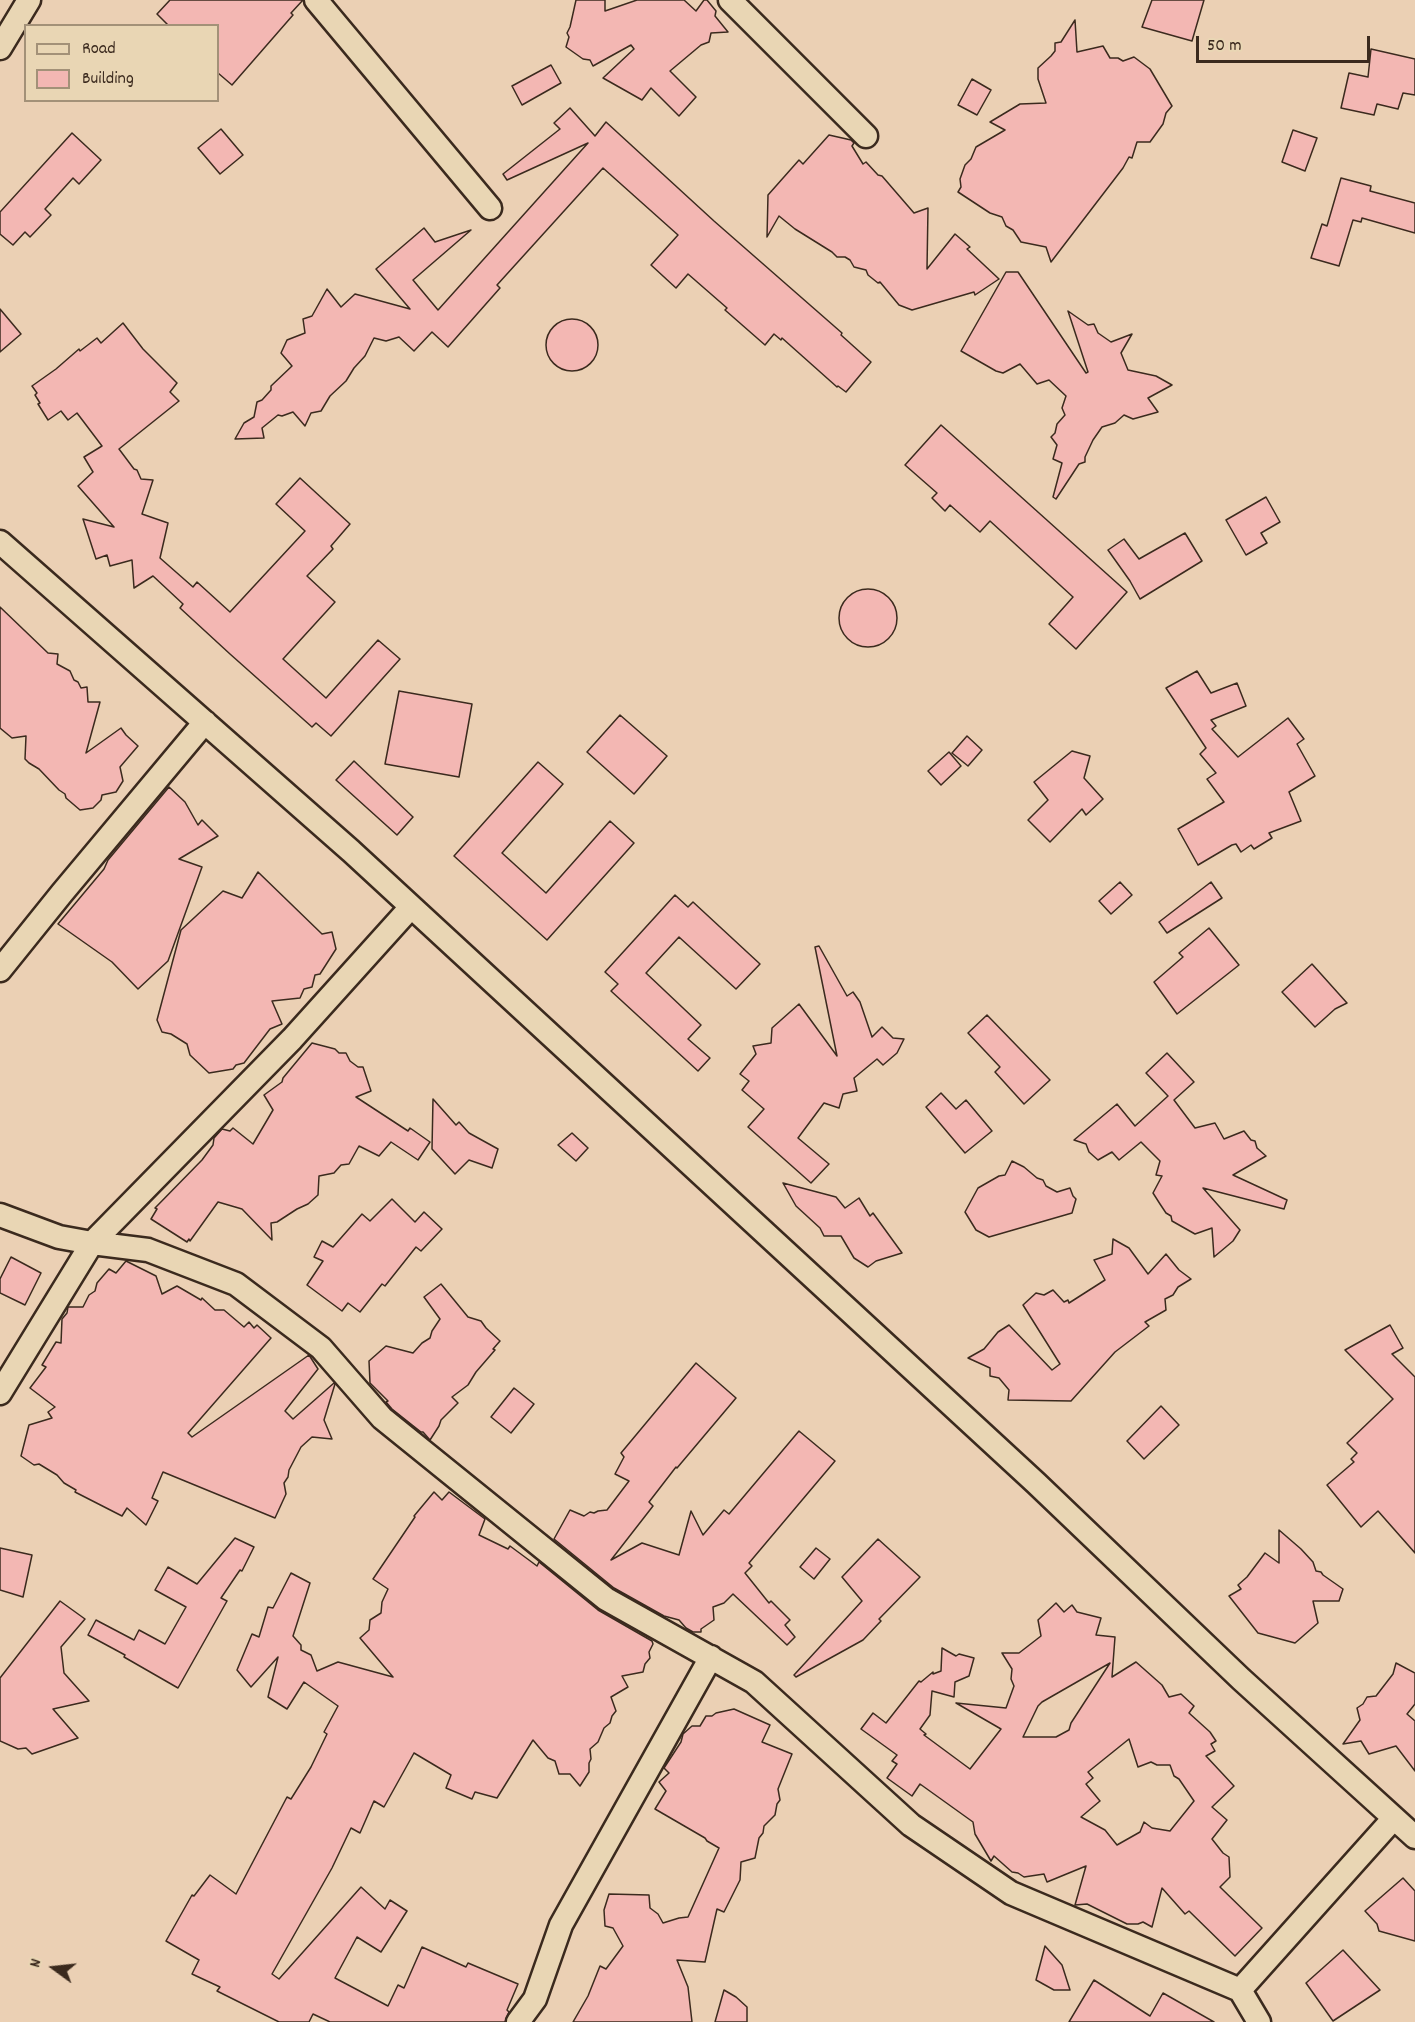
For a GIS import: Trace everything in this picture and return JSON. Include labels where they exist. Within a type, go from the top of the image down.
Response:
[{"type":"street","points":[[0,48],[29,0]]},
{"type":"street","points":[[316,0],[490,208]]},
{"type":"street","points":[[730,0],[866,136]]},
{"type":"street","points":[[0,542],[351,850],[1036,1483],[1241,1679],[1415,1837]]},
{"type":"street","points":[[0,970],[205,722]]},
{"type":"street","points":[[0,1393],[92,1243],[292,1039],[411,907]]},
{"type":"street","points":[[0,1215],[59,1238],[148,1250],[236,1284],[321,1348],[382,1418],[606,1599],[754,1682],[911,1825],[1011,1893],[1240,1990],[1259,2022]]},
{"type":"street","points":[[518,2022],[535,2000],[561,1925],[711,1657]]},
{"type":"street","points":[[1240,1990],[1394,1818]]},
{"type":"building","points":[[170,0],[303,0],[291,13],[293,15],[232,85],[219,74],[219,24],[167,24],[157,14]]},
{"type":"building","points":[[576,0],[605,0],[605,11],[637,0],[684,0],[696,11],[704,0],[707,0],[716,11],[715,16],[728,32],[711,33],[709,42],[701,45],[670,71],[696,97],[679,116],[651,88],[642,100],[603,78],[634,49],[631,45],[593,66],[590,60],[583,59],[566,47],[569,37],[567,33]]},
{"type":"building","points":[[1152,0],[1204,0],[1192,41],[1142,27]]},
{"type":"building","points":[[1075,20],[1077,52],[1103,46],[1110,58],[1123,61],[1134,57],[1150,69],[1172,106],[1150,142],[1137,142],[1132,158],[1129,157],[1051,262],[1046,247],[1021,242],[1013,230],[1006,226],[1002,217],[990,213],[958,192],[965,165],[971,159],[976,147],[1005,130],[990,122],[1020,104],[1046,103],[1038,79],[1038,68],[1055,51],[1055,43],[1061,42]]},
{"type":"building","points":[[1371,49],[1415,59],[1415,95],[1403,93],[1398,109],[1377,104],[1374,115],[1341,108],[1349,73],[1368,77]]},
{"type":"building","points":[[551,65],[561,83],[522,105],[512,86]]},
{"type":"building","points":[[972,79],[991,90],[977,115],[958,105]]},
{"type":"building","points":[[570,108],[595,136],[606,122],[714,221],[842,333],[841,335],[871,362],[846,392],[837,387],[782,338],[781,340],[774,334],[765,345],[688,274],[676,288],[651,265],[678,235],[603,168],[497,285],[500,288],[448,347],[432,332],[414,351],[399,337],[386,341],[374,338],[365,356],[346,381],[330,396],[321,411],[311,413],[305,426],[293,412],[278,415],[262,428],[264,438],[235,439],[244,423],[254,417],[257,402],[262,400],[271,390],[271,386],[292,366],[281,353],[287,340],[305,333],[303,319],[312,316],[327,289],[341,307],[355,294],[410,309],[376,269],[424,228],[435,242],[471,230],[413,280],[438,310],[588,143],[507,180],[503,174],[560,129],[554,123]]},
{"type":"building","points":[[221,129],[243,155],[220,174],[198,148]]},
{"type":"building","points":[[1293,130],[1317,138],[1305,171],[1282,162]]},
{"type":"building","points":[[72,133],[101,160],[79,184],[73,178],[45,209],[51,215],[30,237],[25,232],[13,245],[0,234],[0,212]]},
{"type":"building","points":[[829,135],[851,140],[863,164],[866,162],[878,175],[882,176],[914,213],[928,208],[927,269],[955,234],[970,247],[967,249],[999,279],[975,295],[974,292],[912,310],[899,305],[880,282],[878,283],[868,275],[866,270],[854,267],[845,257],[837,257],[779,216],[767,237],[768,195],[799,160],[803,164]]},
{"type":"building","points":[[1341,178],[1371,186],[1370,191],[1415,203],[1415,233],[1362,218],[1361,222],[1353,220],[1339,266],[1311,258],[1322,224],[1327,226]]},
{"type":"building","points":[[1006,272],[1018,272],[1086,373],[1088,372],[1068,311],[1088,325],[1094,324],[1098,333],[1111,342],[1132,334],[1121,353],[1128,370],[1156,376],[1172,385],[1148,398],[1158,412],[1133,419],[1124,415],[1115,423],[1102,427],[1093,440],[1085,462],[1079,464],[1056,499],[1053,497],[1062,463],[1053,459],[1057,445],[1051,437],[1055,433],[1057,424],[1065,415],[1062,408],[1066,396],[1049,380],[1037,384],[1020,364],[1003,373],[961,351]]},
{"type":"building","points":[[0,309],[21,334],[0,352]]},
{"type":"building","points":[[572,319],[586,323],[594,331],[598,345],[594,359],[586,367],[572,371],[558,367],[550,359],[546,345],[550,331],[558,323]]},
{"type":"building","points":[[123,323],[143,349],[177,383],[170,392],[179,401],[119,449],[137,470],[141,479],[153,480],[142,514],[168,523],[160,558],[193,587],[197,582],[230,612],[305,531],[276,504],[300,478],[350,524],[331,546],[333,549],[307,576],[335,602],[283,659],[326,698],[378,640],[400,659],[331,736],[316,723],[312,727],[230,654],[180,608],[183,604],[153,576],[134,588],[132,560],[110,566],[107,555],[96,559],[83,519],[114,527],[78,486],[93,472],[84,457],[102,446],[77,413],[68,420],[61,411],[48,420],[38,404],[40,403],[35,395],[37,393],[32,386],[79,349],[80,351],[97,338],[101,343]]},
{"type":"building","points":[[941,425],[1127,592],[1076,649],[1049,624],[1073,597],[990,521],[980,532],[950,505],[945,511],[932,498],[937,493],[905,465]]},
{"type":"building","points":[[1266,497],[1280,522],[1261,533],[1267,543],[1246,555],[1226,520]]},
{"type":"building","points":[[1185,533],[1202,561],[1140,599],[1108,550],[1124,539],[1139,559]]},
{"type":"building","points":[[868,589],[879,591],[892,602],[897,618],[895,629],[884,642],[868,647],[857,645],[844,634],[839,618],[841,607],[852,594]]},
{"type":"building","points":[[0,607],[48,653],[58,654],[57,664],[70,671],[81,688],[87,687],[88,702],[100,702],[86,753],[121,728],[138,746],[120,767],[123,781],[116,792],[102,795],[101,800],[93,808],[80,810],[39,769],[25,759],[26,736],[12,738],[0,728]]},
{"type":"building","points":[[1197,671],[1211,693],[1237,683],[1246,706],[1211,720],[1216,726],[1212,729],[1238,757],[1288,718],[1304,739],[1297,744],[1315,776],[1289,792],[1301,821],[1269,833],[1272,838],[1254,849],[1251,845],[1241,852],[1236,844],[1232,845],[1198,865],[1178,829],[1224,802],[1207,779],[1216,773],[1200,754],[1206,748],[1166,688]]},
{"type":"building","points":[[399,691],[472,704],[459,777],[385,764]]},
{"type":"building","points":[[620,715],[667,756],[634,794],[587,752]]},
{"type":"building","points":[[967,736],[982,750],[968,766],[952,753]]},
{"type":"building","points":[[1072,751],[1090,756],[1084,778],[1103,799],[1086,815],[1082,809],[1050,842],[1028,820],[1048,800],[1034,782]]},
{"type":"building","points":[[949,752],[961,766],[941,785],[928,771]]},
{"type":"building","points":[[354,761],[413,817],[397,835],[336,780]]},
{"type":"building","points":[[538,762],[563,784],[502,853],[546,893],[610,821],[634,843],[547,940],[454,856]]},
{"type":"building","points":[[169,787],[185,802],[198,825],[202,820],[218,836],[179,859],[202,867],[168,961],[138,989],[112,962],[58,924]]},
{"type":"building","points":[[258,872],[322,934],[332,932],[336,949],[320,974],[315,975],[312,987],[304,989],[300,998],[272,1001],[282,1024],[270,1029],[244,1063],[236,1065],[233,1069],[209,1073],[190,1055],[187,1044],[171,1034],[162,1032],[157,1020],[181,930],[223,891],[242,898]]},
{"type":"building","points":[[1120,882],[1132,895],[1111,914],[1099,901]]},
{"type":"building","points":[[1211,882],[1222,898],[1167,933],[1159,922]]},
{"type":"building","points":[[675,895],[688,907],[693,902],[760,964],[736,989],[679,937],[646,973],[701,1025],[688,1039],[710,1058],[698,1071],[611,991],[618,984],[605,972]]},
{"type":"building","points":[[1209,928],[1239,965],[1177,1014],[1154,982],[1183,957],[1179,953]]},
{"type":"building","points":[[819,946],[847,996],[853,992],[860,1002],[872,1037],[882,1027],[893,1038],[904,1039],[897,1053],[883,1065],[877,1059],[854,1078],[857,1091],[843,1094],[839,1108],[824,1103],[798,1138],[829,1164],[811,1183],[748,1127],[764,1109],[742,1090],[749,1081],[740,1074],[756,1054],[753,1046],[771,1043],[772,1028],[799,1004],[837,1056],[815,947]]},
{"type":"building","points":[[1312,964],[1347,1003],[1335,1009],[1315,1027],[1282,992]]},
{"type":"building","points":[[987,1015],[1050,1080],[1024,1104],[995,1072],[1000,1067],[968,1033]]},
{"type":"building","points":[[312,1043],[335,1049],[339,1053],[346,1053],[350,1061],[358,1067],[363,1067],[371,1091],[356,1097],[408,1131],[410,1128],[430,1142],[418,1160],[391,1142],[379,1156],[359,1146],[349,1164],[341,1165],[334,1173],[319,1176],[318,1195],[308,1204],[277,1222],[271,1223],[272,1240],[242,1209],[218,1202],[187,1242],[151,1219],[157,1209],[155,1208],[202,1160],[213,1145],[214,1138],[222,1129],[230,1131],[233,1128],[253,1144],[273,1110],[264,1095],[282,1082]]},
{"type":"building","points":[[1167,1053],[1194,1082],[1174,1100],[1195,1128],[1215,1123],[1224,1139],[1244,1131],[1266,1156],[1233,1175],[1287,1200],[1284,1209],[1203,1188],[1240,1230],[1233,1241],[1214,1257],[1212,1228],[1195,1234],[1172,1221],[1171,1216],[1166,1213],[1153,1193],[1162,1176],[1156,1175],[1160,1161],[1141,1142],[1119,1160],[1112,1152],[1098,1160],[1089,1152],[1086,1144],[1074,1140],[1117,1104],[1135,1126],[1168,1096],[1146,1073]]},
{"type":"building","points":[[941,1093],[956,1109],[966,1100],[992,1131],[965,1153],[926,1107]]},
{"type":"building","points":[[433,1099],[456,1125],[459,1122],[469,1133],[498,1149],[492,1168],[469,1160],[455,1174],[432,1149]]},
{"type":"building","points":[[572,1133],[588,1148],[576,1161],[558,1145]]},
{"type":"building","points":[[1012,1161],[1043,1180],[1046,1186],[1057,1192],[1070,1188],[1076,1199],[1072,1213],[989,1237],[976,1230],[965,1212],[978,1188],[1005,1175]]},
{"type":"building","points":[[783,1183],[836,1197],[845,1208],[859,1198],[870,1216],[873,1213],[902,1253],[876,1261],[868,1267],[854,1258],[841,1236],[824,1236],[820,1228],[796,1206]]},
{"type":"building","points":[[392,1199],[415,1222],[424,1212],[442,1229],[421,1251],[416,1247],[385,1286],[382,1284],[360,1312],[348,1303],[342,1311],[307,1285],[323,1261],[314,1257],[322,1241],[333,1247],[362,1214],[370,1221]]},
{"type":"building","points":[[1113,1239],[1129,1248],[1148,1274],[1166,1254],[1179,1270],[1191,1279],[1165,1299],[1166,1310],[1145,1322],[1149,1326],[1115,1352],[1071,1401],[1008,1400],[1009,1390],[999,1378],[990,1376],[990,1368],[968,1358],[984,1349],[998,1332],[1009,1325],[1052,1370],[1060,1364],[1023,1305],[1036,1293],[1044,1295],[1053,1290],[1064,1302],[1068,1300],[1069,1303],[1105,1280],[1094,1260],[1112,1254]]},
{"type":"building","points":[[11,1257],[41,1273],[25,1305],[0,1293],[0,1279]]},
{"type":"building","points":[[126,1261],[156,1276],[162,1294],[177,1286],[201,1300],[202,1298],[215,1310],[224,1310],[244,1327],[249,1322],[254,1328],[257,1325],[271,1338],[188,1433],[192,1437],[309,1355],[318,1369],[285,1411],[293,1419],[335,1384],[324,1420],[332,1439],[312,1437],[301,1447],[284,1483],[286,1494],[275,1518],[163,1472],[152,1498],[158,1501],[146,1525],[127,1508],[122,1516],[75,1492],[76,1490],[64,1483],[57,1475],[39,1464],[34,1465],[21,1456],[29,1425],[52,1418],[48,1412],[55,1407],[30,1388],[46,1367],[42,1365],[56,1342],[61,1343],[62,1319],[68,1307],[83,1307],[89,1295],[95,1291],[97,1283],[109,1269],[116,1273]]},
{"type":"building","points":[[441,1284],[468,1317],[481,1321],[500,1341],[468,1385],[452,1397],[458,1403],[441,1420],[430,1440],[392,1409],[386,1402],[388,1401],[370,1383],[369,1361],[386,1346],[413,1353],[430,1338],[440,1319],[424,1297]]},
{"type":"building","points":[[1390,1325],[1403,1348],[1392,1354],[1415,1377],[1415,1553],[1378,1511],[1361,1527],[1327,1485],[1354,1462],[1351,1459],[1357,1453],[1347,1443],[1393,1399],[1345,1350]]},
{"type":"building","points":[[696,1363],[736,1398],[676,1467],[649,1502],[653,1506],[611,1560],[642,1543],[679,1555],[691,1511],[703,1535],[724,1510],[729,1514],[799,1431],[835,1461],[749,1563],[752,1566],[745,1573],[769,1603],[771,1601],[790,1620],[785,1625],[795,1637],[787,1645],[733,1594],[724,1603],[713,1607],[714,1620],[701,1629],[701,1632],[693,1632],[679,1620],[664,1616],[614,1588],[554,1539],[570,1510],[584,1516],[590,1512],[607,1510],[629,1481],[615,1474],[624,1457],[621,1453]]},
{"type":"building","points":[[514,1388],[534,1404],[511,1433],[491,1417]]},
{"type":"building","points":[[1161,1406],[1179,1425],[1144,1459],[1127,1441]]},
{"type":"building","points":[[434,1492],[442,1500],[449,1492],[485,1519],[479,1535],[508,1549],[510,1546],[537,1566],[539,1562],[598,1610],[652,1641],[650,1658],[643,1672],[622,1676],[628,1687],[611,1697],[616,1711],[610,1723],[604,1728],[598,1742],[590,1749],[589,1772],[580,1786],[570,1774],[559,1774],[555,1761],[548,1758],[533,1740],[497,1798],[475,1792],[472,1799],[446,1788],[451,1775],[414,1753],[384,1807],[374,1801],[360,1833],[351,1828],[332,1868],[272,1974],[279,1979],[361,1887],[385,1909],[390,1900],[407,1911],[381,1952],[357,1937],[335,1978],[388,2006],[398,1985],[404,1988],[422,1947],[466,1967],[468,1963],[518,1984],[507,2010],[509,2012],[505,2022],[330,2022],[313,2014],[309,2022],[279,2022],[217,1991],[220,1987],[192,1974],[199,1960],[166,1941],[192,1895],[194,1896],[210,1875],[236,1894],[287,1797],[291,1799],[311,1767],[327,1734],[324,1732],[338,1706],[304,1682],[287,1709],[268,1697],[278,1657],[251,1687],[237,1670],[252,1634],[259,1637],[268,1607],[273,1608],[291,1573],[310,1583],[293,1636],[301,1645],[301,1650],[311,1655],[317,1671],[338,1662],[393,1677],[360,1638],[369,1630],[370,1620],[381,1613],[382,1602],[388,1589],[373,1579],[414,1516]]},
{"type":"building","points":[[1279,1530],[1313,1562],[1316,1571],[1321,1572],[1343,1589],[1339,1601],[1313,1601],[1318,1623],[1295,1643],[1258,1633],[1229,1596],[1241,1589],[1238,1585],[1265,1553],[1279,1563]]},
{"type":"building","points":[[235,1538],[254,1547],[242,1571],[240,1570],[221,1598],[227,1601],[178,1688],[88,1635],[96,1620],[134,1640],[139,1630],[165,1644],[186,1607],[155,1590],[168,1567],[197,1584]]},
{"type":"building","points":[[878,1539],[920,1577],[879,1619],[881,1621],[863,1640],[796,1677],[794,1675],[862,1601],[842,1577]]},
{"type":"building","points":[[0,1548],[32,1555],[23,1597],[0,1590]]},
{"type":"building","points":[[816,1548],[830,1559],[814,1579],[800,1567]]},
{"type":"building","points":[[60,1601],[85,1619],[61,1647],[64,1673],[89,1701],[53,1709],[78,1738],[32,1754],[26,1748],[18,1749],[0,1741],[0,1678]]},
{"type":"building","points":[[1056,1603],[1064,1612],[1072,1605],[1077,1612],[1101,1618],[1096,1635],[1115,1637],[1112,1677],[1136,1662],[1162,1685],[1169,1697],[1181,1694],[1194,1706],[1189,1713],[1210,1732],[1216,1741],[1211,1744],[1215,1751],[1206,1756],[1234,1786],[1212,1807],[1227,1820],[1212,1839],[1229,1857],[1230,1877],[1220,1887],[1262,1928],[1235,1956],[1189,1911],[1185,1914],[1162,1888],[1152,1927],[1143,1922],[1127,1924],[1087,1904],[1075,1905],[1086,1866],[1047,1882],[1044,1874],[1024,1877],[1012,1872],[994,1856],[991,1861],[975,1834],[973,1822],[920,1784],[912,1796],[887,1778],[897,1764],[892,1761],[897,1755],[861,1729],[873,1713],[886,1723],[919,1681],[921,1682],[933,1672],[933,1674],[941,1671],[942,1648],[956,1656],[959,1654],[974,1658],[969,1676],[955,1682],[954,1697],[932,1691],[930,1715],[920,1729],[926,1734],[924,1735],[970,1769],[1001,1729],[956,1703],[1006,1708],[1014,1686],[1011,1679],[1012,1669],[1002,1653],[1019,1653],[1041,1636],[1038,1620]],"holes":[[[1110,1663],[1071,1723],[1069,1730],[1056,1737],[1023,1737],[1042,1702]],[[1129,1739],[1138,1767],[1151,1762],[1157,1765],[1170,1765],[1174,1776],[1179,1779],[1194,1801],[1170,1831],[1152,1828],[1144,1822],[1140,1832],[1117,1845],[1105,1830],[1081,1817],[1100,1801],[1086,1784],[1093,1778],[1088,1772]]]},
{"type":"building","points":[[1396,1663],[1415,1673],[1415,1704],[1407,1714],[1415,1721],[1415,1771],[1396,1746],[1369,1754],[1361,1741],[1343,1744],[1360,1720],[1357,1708],[1367,1697],[1376,1696],[1393,1674]]},
{"type":"building","points":[[734,1709],[770,1725],[762,1742],[792,1754],[778,1789],[780,1800],[775,1815],[764,1826],[755,1858],[741,1862],[740,1880],[724,1912],[717,1909],[705,1962],[677,1960],[688,1987],[692,2022],[573,2022],[588,1996],[600,1966],[606,1969],[623,1946],[613,1928],[605,1926],[604,1910],[609,1894],[649,1895],[650,1908],[658,1914],[663,1923],[688,1917],[719,1848],[655,1809],[666,1791],[659,1782],[669,1773],[664,1768],[681,1742],[683,1734],[692,1726],[700,1726],[706,1716]]},
{"type":"building","points":[[1403,1878],[1415,1891],[1415,1941],[1379,1931],[1377,1924],[1365,1911]]},
{"type":"building","points":[[1045,1946],[1062,1965],[1070,1990],[1054,1990],[1036,1980]]},
{"type":"building","points":[[1343,1950],[1380,1990],[1333,2021],[1306,1983]]},
{"type":"building","points":[[1094,1980],[1150,2016],[1163,1993],[1214,2022],[1069,2022]]},
{"type":"building","points":[[724,1990],[747,2007],[747,2022],[715,2022]]}]
